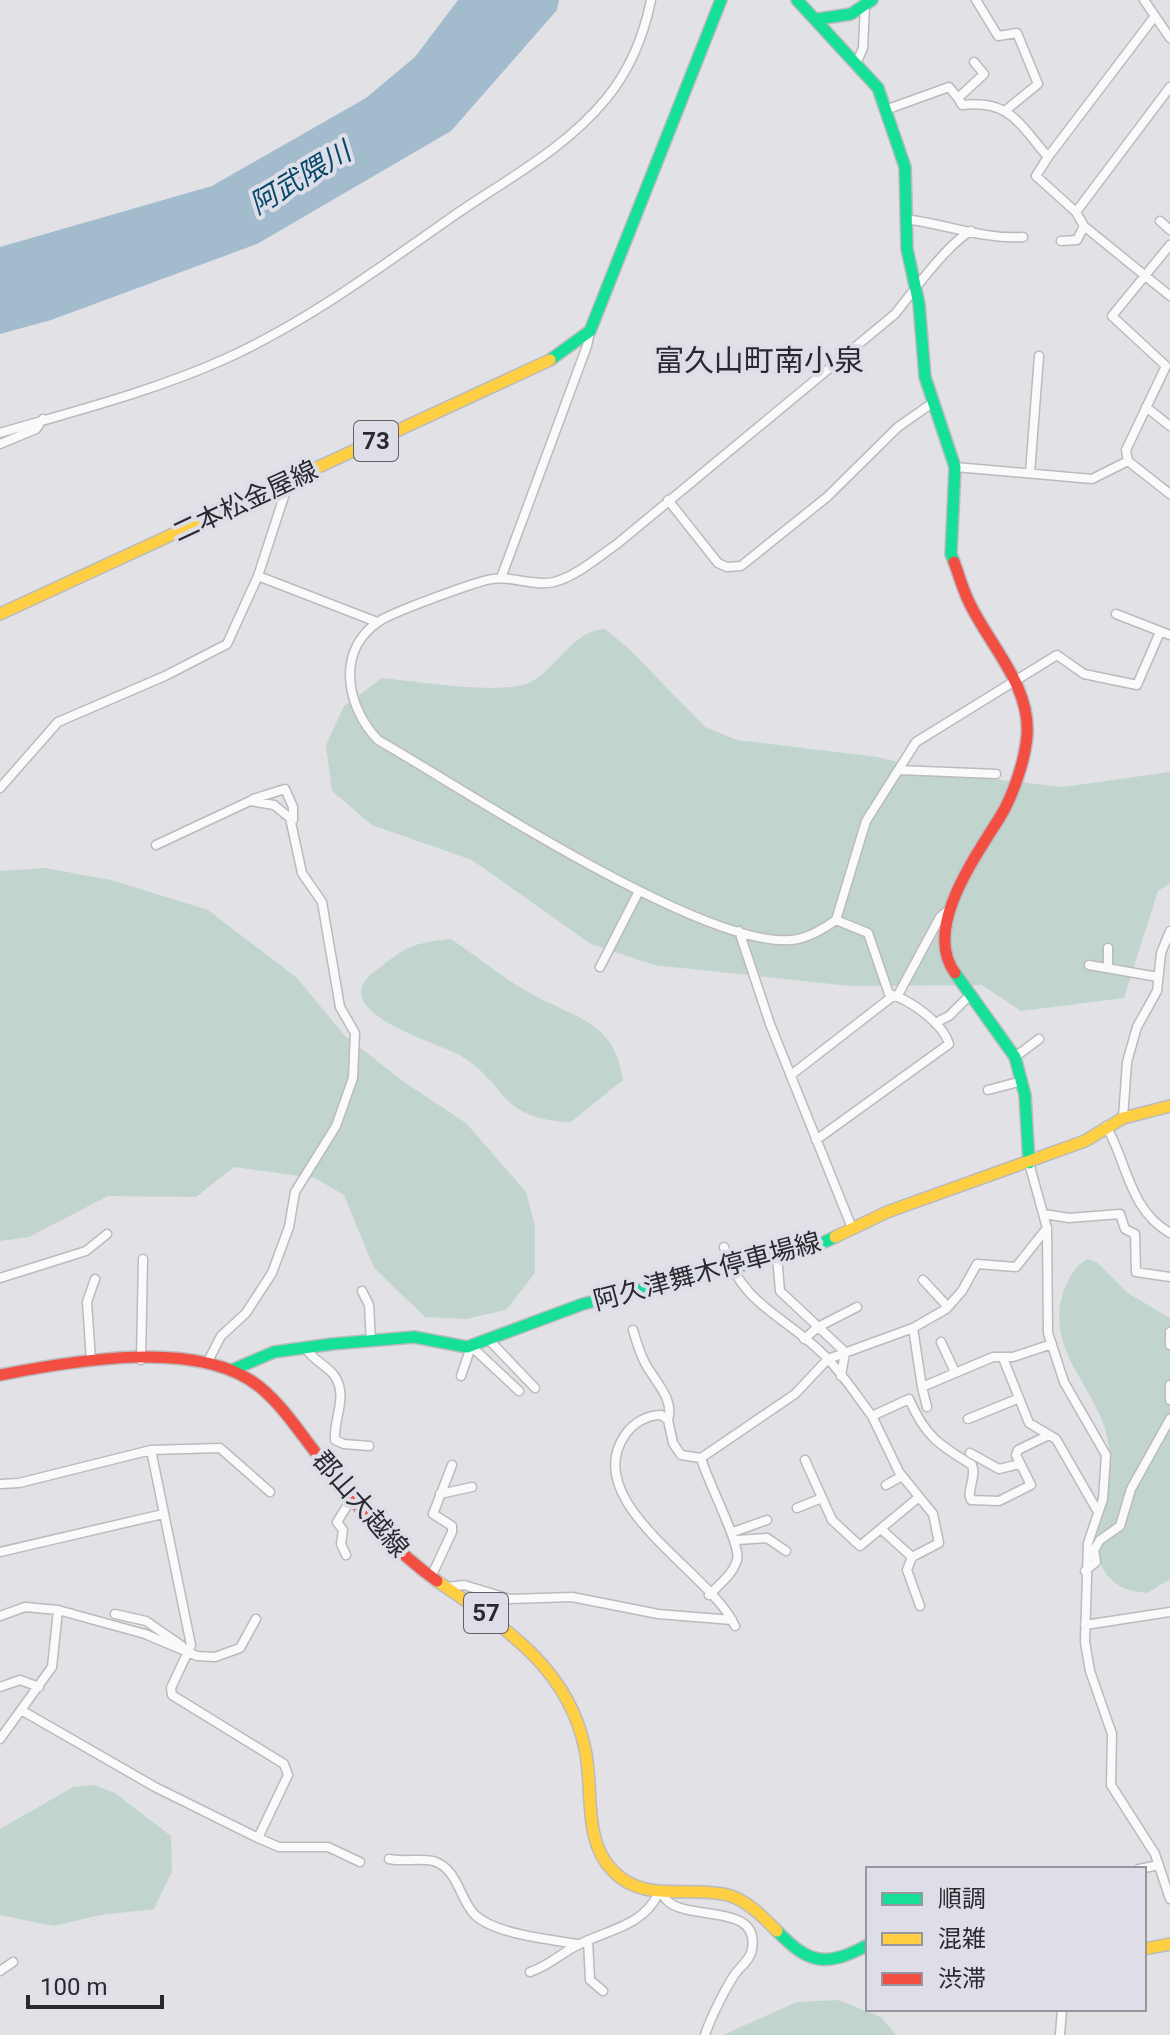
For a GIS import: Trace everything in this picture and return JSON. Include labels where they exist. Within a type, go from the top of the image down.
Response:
[{"type":"main road","points":[[590,331],[721,0]]},
{"type":"main road","points":[[797,0],[818,19],[878,88],[888,109],[905,167],[905,219],[913,288],[919,304],[925,377],[931,404],[955,467],[950,541],[955,568],[969,603],[1015,681],[1027,723],[1012,789],[1001,815],[973,855],[952,907],[946,925],[945,953],[951,968],[1015,1057],[1022,1081],[1029,1163]]},
{"type":"main road","points":[[818,19],[851,14],[867,2]]},
{"type":"main road","name":"二本松金屋線","points":[[0,614],[541,366],[590,331]]},
{"type":"main road","name":"阿久津舞木停車場線","points":[[232,1370],[255,1357],[305,1347],[414,1337],[471,1346],[490,1341],[583,1304],[812,1248],[852,1228],[1085,1141],[1123,1118],[1170,1106]]},
{"type":"main road","name":"郡山大越線","points":[[0,1375],[91,1360],[141,1360],[207,1363],[232,1370],[253,1381],[270,1397],[393,1546],[528,1646],[555,1677],[581,1729],[596,1845],[612,1871],[637,1889],[661,1894],[723,1894],[740,1900],[760,1911],[806,1956],[819,1961],[833,1962],[866,1946]]},
{"type":"main road","points":[[1146,1949],[1170,1944]]},
{"type":"street","points":[[0,433],[111,400],[227,358],[351,288],[504,185],[563,141],[605,100],[634,54],[651,0]]},
{"type":"street","points":[[976,0],[998,36],[1017,33],[1038,84],[1006,110]]},
{"type":"street","points":[[1144,0],[1170,38]]},
{"type":"street","points":[[856,64],[863,48],[867,2]]},
{"type":"street","points":[[1157,19],[1170,27]]},
{"type":"street","points":[[1157,19],[1036,176],[1076,212],[1084,226],[1170,296]]},
{"type":"street","points":[[958,98],[984,74],[974,62]]},
{"type":"street","points":[[888,109],[949,87],[962,105],[994,104],[1006,110],[1048,157]]},
{"type":"street","points":[[1076,212],[1170,87]]},
{"type":"street","points":[[905,219],[1001,240],[1023,237]]},
{"type":"street","points":[[1160,221],[1170,230]]},
{"type":"street","points":[[1061,241],[1077,240],[1084,226]]},
{"type":"street","points":[[971,231],[958,240],[922,283],[913,288],[895,314],[617,544],[564,578],[543,583],[488,579],[377,622],[361,642],[350,665],[353,698],[367,729],[378,740],[638,893],[739,931],[796,939],[836,920],[866,821],[922,735],[1061,655],[1084,674],[1137,685],[1160,632]]},
{"type":"street","points":[[1170,245],[1112,316],[1168,366],[1126,450],[1128,461],[1170,494]]},
{"type":"street","points":[[501,578],[590,331]]},
{"type":"street","points":[[1030,473],[1039,356]]},
{"type":"street","points":[[668,500],[718,563],[727,567],[741,566],[827,497],[898,427],[931,404]]},
{"type":"street","points":[[1146,407],[1170,426]]},
{"type":"street","points":[[0,444],[36,429],[43,418]]},
{"type":"street","points":[[955,467],[1092,479],[1128,461]]},
{"type":"street","points":[[0,788],[58,722],[165,676],[227,644],[258,576],[289,481]]},
{"type":"street","points":[[258,576],[377,622]]},
{"type":"street","points":[[1116,614],[1170,635]]},
{"type":"street","points":[[899,770],[996,774]]},
{"type":"street","points":[[156,845],[250,801],[285,789],[293,807],[302,873],[322,902],[340,1007],[355,1033],[354,1068],[336,1126],[295,1192],[289,1227],[272,1273],[246,1313],[221,1336],[207,1363]]},
{"type":"street","points":[[250,801],[274,805],[293,821]]},
{"type":"street","points":[[600,967],[638,893]]},
{"type":"street","points":[[791,1075],[896,996],[940,917],[952,907]]},
{"type":"street","points":[[816,1140],[949,1044],[935,1023],[889,994],[870,936],[836,920]]},
{"type":"street","points":[[739,931],[791,1075],[852,1228]]},
{"type":"street","points":[[1123,1118],[1127,1062],[1137,1027],[1157,991],[1161,953],[1170,931]]},
{"type":"street","points":[[1108,948],[1108,967]]},
{"type":"street","points":[[1089,965],[1120,972],[1170,974]]},
{"type":"street","points":[[935,1023],[949,1016],[970,995]]},
{"type":"street","points":[[1015,1057],[1039,1039]]},
{"type":"street","points":[[988,1090],[1022,1081]]},
{"type":"street","points":[[1106,1126],[1132,1190],[1153,1220],[1170,1233]]},
{"type":"street","points":[[1029,1163],[1047,1228],[1046,1317],[1052,1344],[1064,1382],[1104,1450],[1105,1488],[1090,1534],[1085,1571],[1085,1625],[1090,1671],[1112,1734],[1111,1785],[1159,1865],[1170,1899]]},
{"type":"street","points":[[1044,1214],[1069,1218],[1120,1214],[1125,1229],[1135,1234],[1136,1272],[1170,1277]]},
{"type":"street","points":[[633,1330],[644,1362],[671,1411],[668,1420],[673,1443],[681,1455],[701,1458],[795,1394],[828,1359],[913,1328],[948,1307],[962,1291],[975,1265],[983,1262],[1013,1269],[1047,1228]]},
{"type":"street","points":[[1,1276],[86,1251],[107,1234]]},
{"type":"street","points":[[724,1247],[731,1268],[752,1299],[828,1359],[872,1416],[902,1476],[933,1514],[939,1543],[912,1557],[907,1570],[920,1606]]},
{"type":"street","points":[[777,1256],[780,1291],[845,1352]]},
{"type":"street","points":[[141,1360],[143,1259]]},
{"type":"street","points":[[91,1360],[87,1302],[95,1279]]},
{"type":"street","points":[[923,1280],[948,1307]]},
{"type":"street","points":[[362,1291],[369,1305],[371,1342]]},
{"type":"street","points":[[804,1339],[818,1327],[857,1307]]},
{"type":"street","points":[[913,1328],[927,1407]]},
{"type":"street","points":[[1170,1332],[1170,1345]]},
{"type":"street","points":[[490,1341],[535,1388]]},
{"type":"street","points":[[941,1342],[955,1372]]},
{"type":"street","points":[[922,1387],[993,1357],[1003,1358],[1052,1344]]},
{"type":"street","points":[[461,1376],[471,1346],[519,1391]]},
{"type":"street","points":[[305,1347],[310,1356],[333,1373],[339,1388],[341,1402],[335,1440],[369,1446]]},
{"type":"street","points":[[841,1376],[845,1352]]},
{"type":"street","points":[[1003,1358],[1017,1399],[1033,1427],[1054,1438],[1077,1471],[1089,1503],[1098,1512]]},
{"type":"street","points":[[1170,1385],[1170,1400]]},
{"type":"street","points":[[872,1416],[909,1399],[922,1425],[938,1445],[972,1465],[975,1478],[969,1498],[974,1501],[999,1501],[1031,1485],[1020,1464],[1018,1450],[1049,1435]]},
{"type":"street","points":[[968,1419],[1017,1399]]},
{"type":"street","points":[[447,1587],[464,1585],[510,1599],[572,1597],[658,1614],[733,1623],[629,1505],[615,1476],[615,1456],[629,1429],[654,1415],[668,1420]]},
{"type":"street","points":[[1085,1571],[1096,1562],[1094,1550],[1100,1540],[1120,1526],[1131,1489],[1170,1419]]},
{"type":"street","points":[[0,1484],[19,1483],[151,1450],[220,1448],[270,1492]]},
{"type":"street","points":[[151,1450],[190,1653],[171,1688],[174,1699],[284,1764],[289,1770],[258,1838]]},
{"type":"street","points":[[970,1453],[999,1469],[1020,1464]]},
{"type":"street","points":[[701,1458],[719,1509],[735,1536],[739,1555],[734,1566],[709,1595]]},
{"type":"street","points":[[805,1460],[832,1520],[860,1546],[919,1497]]},
{"type":"street","points":[[431,1577],[452,1529],[433,1514],[452,1465]]},
{"type":"street","points":[[886,1485],[902,1476]]},
{"type":"street","points":[[440,1494],[472,1487]]},
{"type":"street","points":[[346,1555],[341,1544],[343,1530],[337,1522],[352,1498]]},
{"type":"street","points":[[797,1508],[822,1498]]},
{"type":"street","points":[[0,1552],[163,1514]]},
{"type":"street","points":[[735,1536],[767,1520]]},
{"type":"street","points":[[881,1529],[912,1557]]},
{"type":"street","points":[[735,1536],[760,1537],[786,1551]]},
{"type":"street","points":[[0,1616],[25,1607],[58,1610],[145,1634],[190,1653],[215,1657],[234,1652],[256,1619]]},
{"type":"street","points":[[0,1739],[52,1667],[58,1610]]},
{"type":"street","points":[[1085,1625],[1170,1612]]},
{"type":"street","points":[[115,1614],[146,1621],[190,1653]]},
{"type":"street","points":[[0,1687],[20,1680],[39,1687]]},
{"type":"street","points":[[21,1710],[179,1800],[258,1838],[279,1847],[328,1847],[360,1862]]},
{"type":"street","points":[[389,1859],[434,1862],[443,1867],[451,1874],[474,1913],[486,1921],[535,1938],[578,1944]]},
{"type":"street","points":[[1146,1868],[1159,1865]]},
{"type":"street","points":[[530,1972],[578,1944],[647,1912],[661,1894],[667,1904],[680,1911],[729,1916],[751,1936],[750,1955],[735,1974],[705,2035]]},
{"type":"street","points":[[588,1940],[590,1980],[603,1991]]},
{"type":"street","points":[[0,1971],[13,1962]]},
{"type":"street","points":[[1060,2035],[1062,2011]]},
{"type":"green space","points":[[605,629],[629,649],[705,727],[737,740],[877,757],[948,774],[1063,787],[1170,772],[1170,883],[1158,891],[1124,998],[1021,1011],[982,985],[850,986],[654,965],[591,944],[472,860],[372,825],[332,791],[326,745],[344,706],[382,678],[481,688],[518,686],[541,675],[583,636]]},
{"type":"green space","points":[[45,868],[111,880],[208,910],[297,978],[344,1035],[404,1082],[466,1123],[526,1192],[535,1226],[535,1273],[506,1310],[466,1319],[425,1317],[374,1268],[344,1195],[315,1178],[234,1167],[196,1197],[108,1196],[29,1237],[0,1241],[0,871]]},
{"type":"green space","points":[[451,939],[523,989],[600,1031],[618,1059],[623,1080],[571,1122],[529,1115],[507,1099],[477,1067],[461,1056],[390,1024],[374,1013],[363,1000],[362,987],[374,972],[394,957],[417,945]]},
{"type":"green space","points":[[1088,1259],[1098,1263],[1129,1294],[1170,1318],[1170,1579],[1147,1593],[1115,1583],[1102,1567],[1098,1555],[1097,1541],[1110,1462],[1109,1447],[1096,1407],[1067,1354],[1059,1315],[1069,1278]]},
{"type":"green space","points":[[94,1785],[115,1793],[171,1836],[172,1871],[154,1909],[100,1915],[54,1926],[0,1915],[0,1829],[73,1787]]},
{"type":"green space","points":[[838,2000],[881,2017],[896,2035],[723,2035],[797,2002]]},
{"type":"water","name":"阿武隈川","points":[[458,0],[559,0],[557,10],[451,131],[257,244],[51,320],[0,334],[0,247],[212,186],[366,98],[415,57]]},
{"type":"traffic: fast","points":[[550,360],[590,331],[721,0]]},
{"type":"traffic: fast","points":[[797,0],[878,88],[905,167],[907,249],[919,304],[925,377],[955,467],[951,554],[954,562]]},
{"type":"traffic: fast","points":[[818,19],[851,14],[872,0]]},
{"type":"traffic: fast","points":[[955,973],[1015,1057],[1025,1095],[1029,1163]]},
{"type":"traffic: fast","points":[[232,1370],[274,1352],[332,1344],[414,1337],[467,1347],[583,1304],[812,1248],[835,1237]]},
{"type":"traffic: fast","points":[[777,1931],[799,1951],[819,1959],[841,1957],[866,1946]]},
{"type":"traffic: slow","points":[[0,614],[550,360]]},
{"type":"traffic: slow","points":[[835,1237],[887,1212],[1085,1141],[1123,1118],[1170,1106]]},
{"type":"traffic: slow","points":[[437,1581],[508,1632],[548,1671],[564,1694],[585,1749],[597,1844],[613,1871],[626,1881],[653,1890],[728,1895],[749,1905],[777,1931]]},
{"type":"traffic: slow","points":[[1146,1949],[1170,1944]]},
{"type":"traffic: jam","points":[[954,562],[977,618],[1016,683],[1026,717],[1027,736],[1021,767],[1009,799],[956,892],[949,914],[945,935],[947,955],[955,973]]},
{"type":"traffic: jam","points":[[0,1375],[62,1364],[135,1357],[205,1362],[235,1372],[261,1388],[274,1401],[368,1517],[400,1551],[437,1581]]},
{"type":"district","name":"富久山町南小泉","points":[[759,360]]}]
